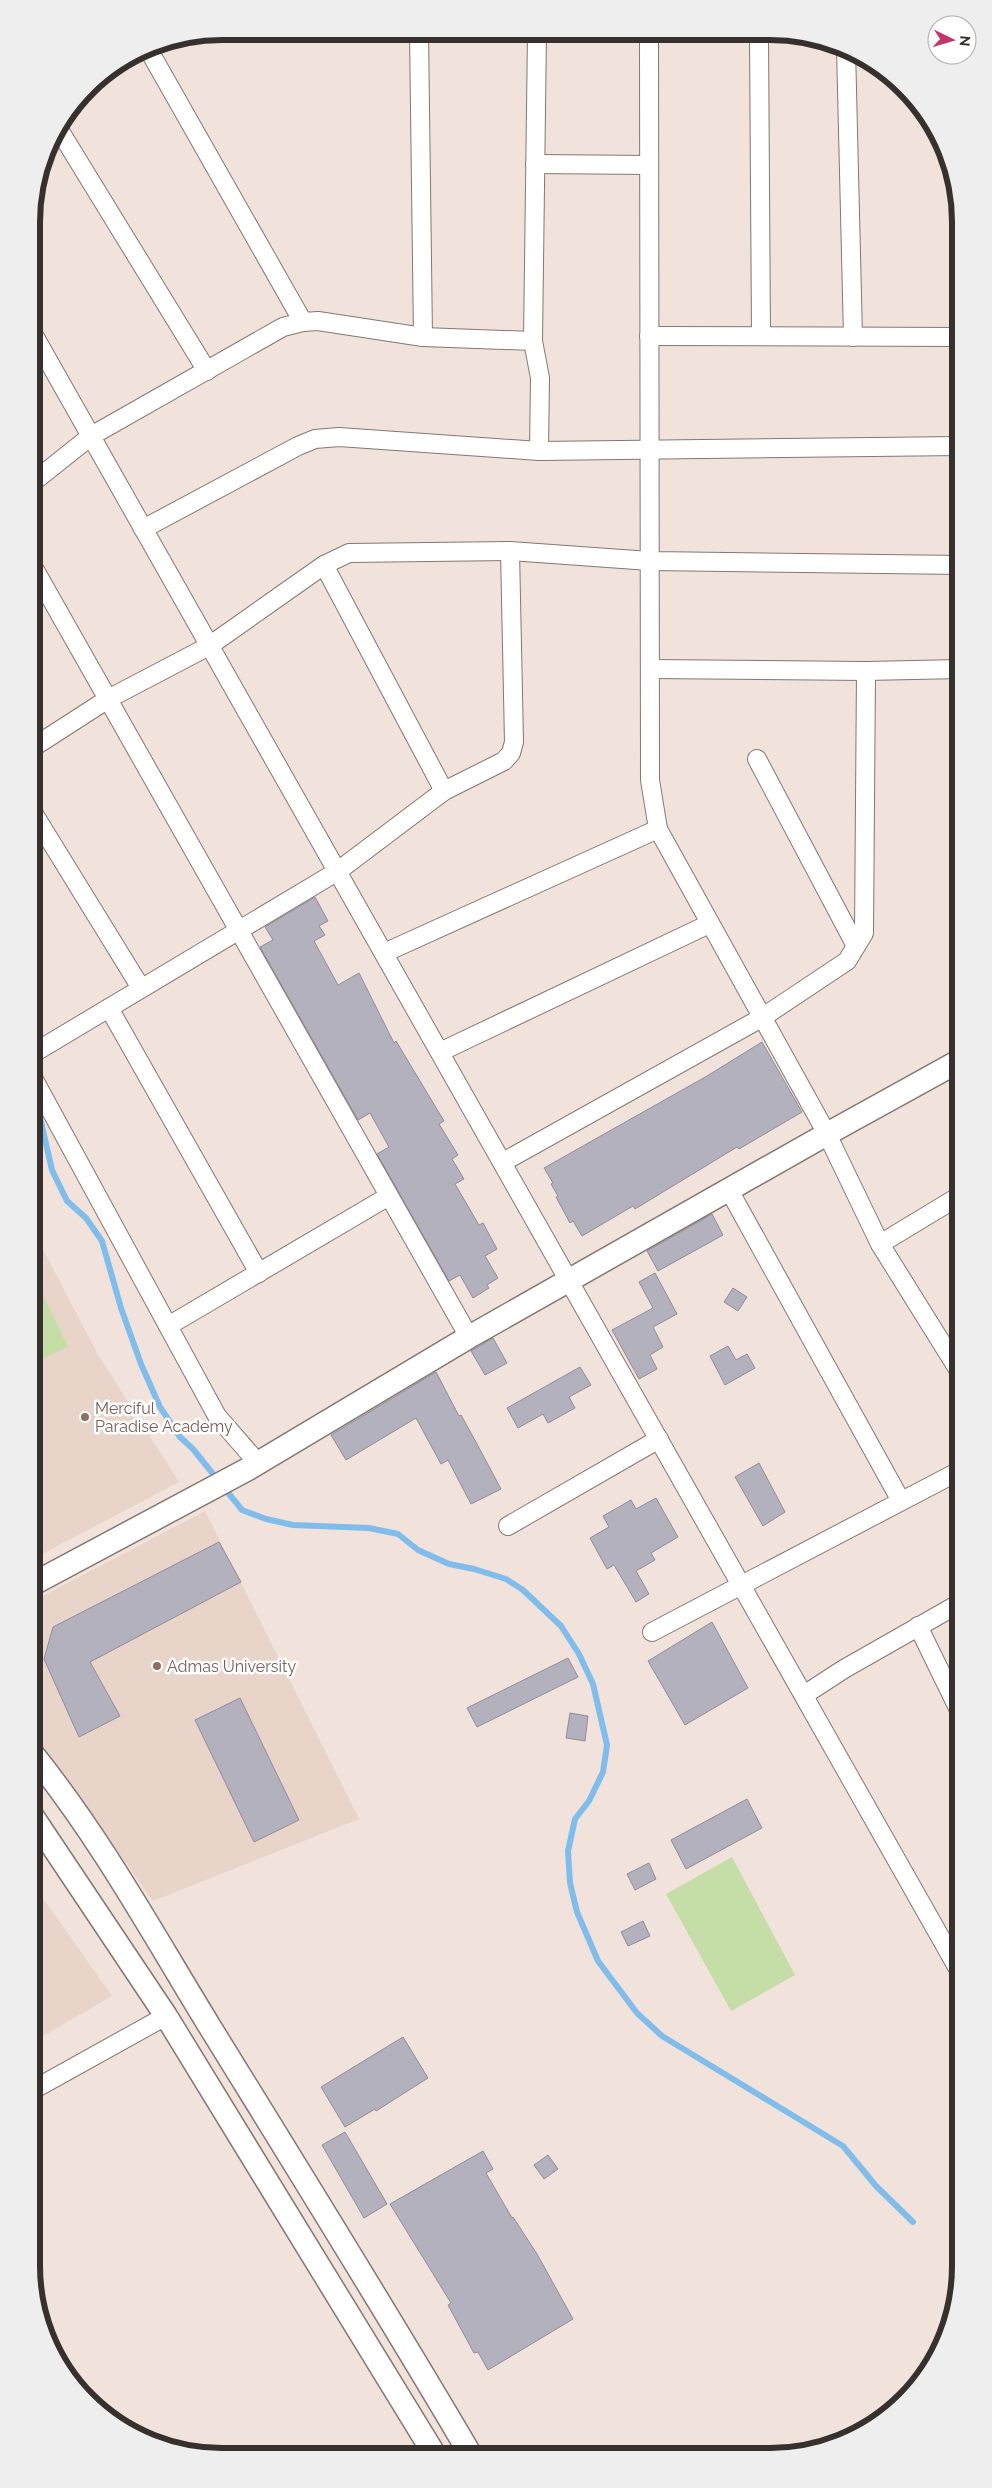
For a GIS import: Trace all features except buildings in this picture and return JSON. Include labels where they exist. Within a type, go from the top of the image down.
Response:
[{"type":"street","points":[[419,40],[423,337]]},
{"type":"street","points":[[537,40],[533,341],[540,378],[539,451]]},
{"type":"street","points":[[649,40],[650,780],[658,829],[826,1134],[880,1244],[952,1361]]},
{"type":"street","points":[[759,40],[761,336]]},
{"type":"street","points":[[151,55],[303,322]]},
{"type":"street","points":[[846,57],[852,337]]},
{"type":"street","points":[[62,135],[207,371]]},
{"type":"street","points":[[535,164],[649,165]]},
{"type":"street","points":[[40,476],[91,436],[283,327],[303,322],[318,322],[423,337],[533,341]]},
{"type":"street","points":[[649,336],[952,338]]},
{"type":"street","points":[[40,346],[952,1958]]},
{"type":"street","points":[[144,529],[298,446],[315,439],[339,437],[539,451],[952,446]]},
{"type":"street","points":[[40,1049],[338,871],[444,791],[504,761],[511,753],[514,742],[510,551]]},
{"type":"street","points":[[40,743],[108,699],[209,646],[324,565],[349,553],[510,551],[650,561],[952,565]]},
{"type":"street","points":[[324,565],[444,791]]},
{"type":"street","points":[[40,578],[468,1337]]},
{"type":"street","points":[[650,669],[866,671],[952,669]]},
{"type":"street","points":[[503,1162],[763,1017],[847,961],[864,933],[866,671]]},
{"type":"street","points":[[757,759],[856,946]]},
{"type":"street","points":[[40,824],[141,988]]},
{"type":"street","points":[[384,953],[658,829]]},
{"type":"street","points":[[440,1052],[709,924]]},
{"type":"street","points":[[109,1008],[259,1273]]},
{"type":"street","points":[[40,1581],[193,1500],[468,1337],[826,1134],[952,1065]]},
{"type":"street","points":[[40,1091],[217,1416],[253,1466]]},
{"type":"street","points":[[729,1190],[901,1501]]},
{"type":"street","points":[[168,1326],[389,1196]]},
{"type":"street","points":[[880,1244],[952,1200]]},
{"type":"street","points":[[508,1526],[660,1439]]},
{"type":"street","points":[[652,1632],[952,1474]]},
{"type":"street","points":[[804,1695],[952,1607]]},
{"type":"street","points":[[918,1626],[952,1696]]},
{"type":"street","points":[[40,1763],[112,1868],[407,2346],[467,2448]]},
{"type":"street","points":[[40,1827],[166,2016],[431,2448]]},
{"type":"street","points":[[40,2086],[166,2016]]},
{"type":"shaded area","name":"Merciful Paradise Academy","points":[[40,1243],[97,1353],[179,1482],[40,1555]]},
{"type":"shaded area","name":"Admas University","points":[[205,1511],[359,1819],[153,1901],[40,1744],[40,1597]]},
{"type":"shaded area","points":[[40,1894],[112,1996],[40,2038]]},
{"type":"green space","points":[[40,1288],[68,1347],[40,1360]]},
{"type":"green space","points":[[732,1857],[795,1975],[731,2011],[666,1894]]},
{"type":"waterway","points":[[40,1120],[52,1170],[67,1201],[86,1218],[102,1241],[121,1308],[141,1364],[160,1407],[180,1437],[193,1449],[242,1510],[266,1519],[293,1525],[369,1528],[398,1534],[418,1550],[449,1564],[474,1569],[506,1579],[523,1590],[561,1626],[579,1654],[593,1684],[607,1745],[603,1772],[589,1801],[575,1819],[568,1851],[570,1883],[577,1912],[598,1961],[637,2013],[662,2036],[843,2146],[876,2186],[913,2222]]},
{"type":"place","name":"Merciful Paradise Academy","points":[[85,1417]]},
{"type":"place","name":"Admas University","points":[[157,1666]]}]
